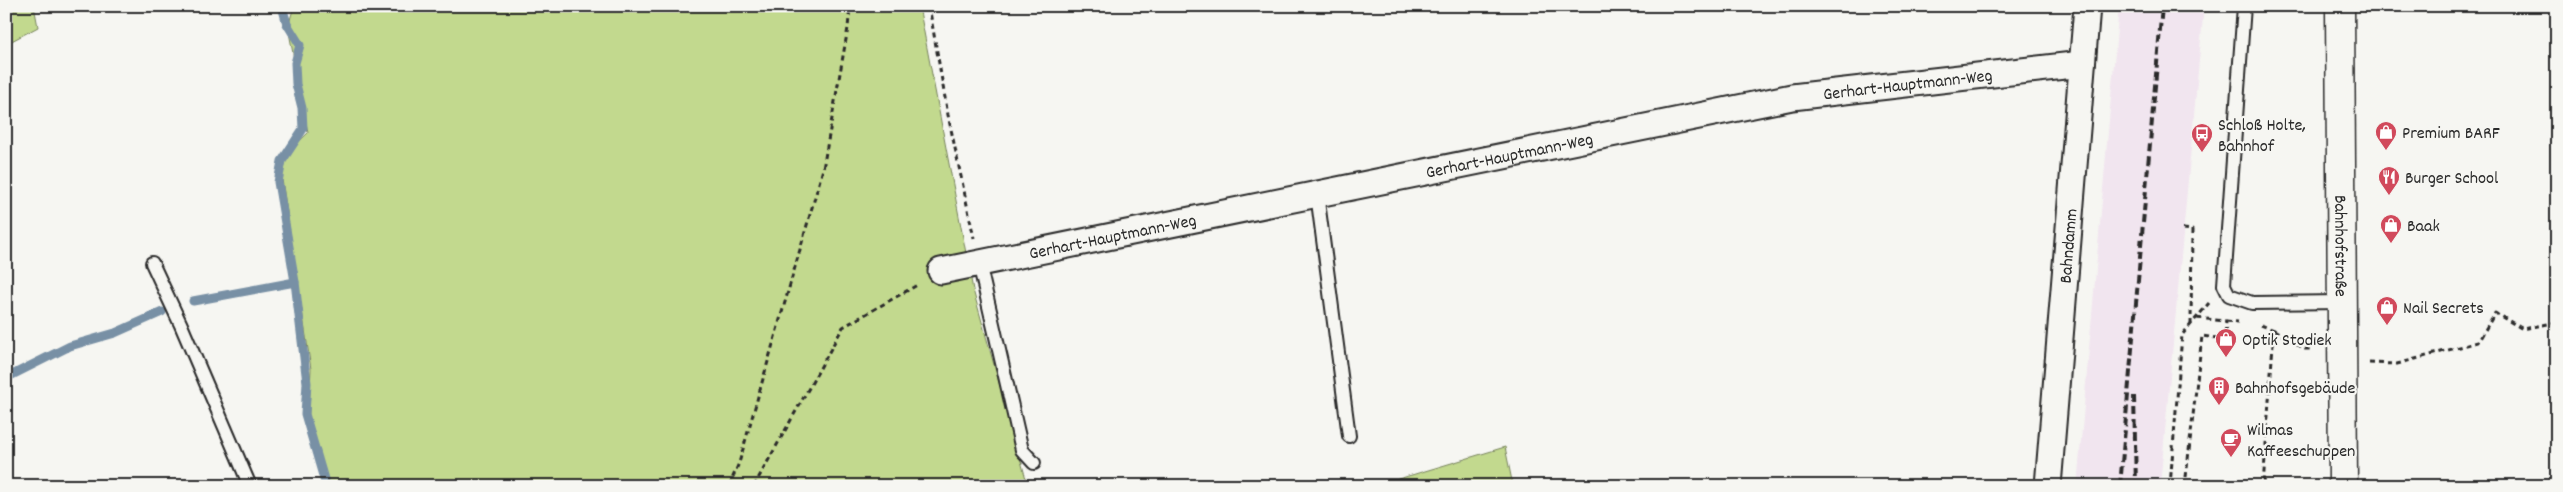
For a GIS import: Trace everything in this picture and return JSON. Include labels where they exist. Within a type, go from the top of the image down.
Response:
[{"type":"street","name":"Bahndamm","points":[[2048,486],[2087,6]]},
{"type":"street","name":"Bahnhofstraße","points":[[2340,6],[2343,486]]},
{"type":"street","name":"Gerhart-Hauptmann-Weg","points":[[941,271],[1792,97],[2082,64]]},
{"type":"lane","points":[[2244,6],[2224,285],[2229,295],[2252,303],[2342,302]]},
{"type":"lane","points":[[1317,194],[1349,436]]},
{"type":"lane","points":[[152,263],[182,325],[250,486]]},
{"type":"lane","points":[[979,263],[1022,450],[1034,463]]},
{"type":"path","points":[[729,486],[739,463],[823,169],[848,28],[850,6]]},
{"type":"path","points":[[929,6],[948,115],[979,263]]},
{"type":"path","points":[[2183,229],[2192,230],[2191,325]]},
{"type":"path","points":[[754,486],[843,326],[941,271]]},
{"type":"path","points":[[2170,486],[2182,335],[2224,285]]},
{"type":"path","points":[[2253,324],[2274,330],[2305,349],[2397,364],[2478,342],[2495,313],[2523,329],[2557,322]]},
{"type":"path","points":[[2196,318],[2244,323]]},
{"type":"path","points":[[2185,486],[2202,336],[2225,338],[2226,320]]},
{"type":"path","points":[[2263,486],[2274,330]]},
{"type":"shaded area","points":[[2119,6],[2204,6],[2160,486],[2077,486]]},
{"type":"green space","points":[[6,6],[34,6],[38,27],[6,44]]},
{"type":"green space","points":[[294,6],[919,6],[973,290],[1028,486],[328,486],[308,429],[311,369],[279,160],[308,133],[288,27]]},
{"type":"green space","points":[[1505,447],[1513,486],[1375,486]]},
{"type":"waterway","points":[[282,6],[287,24],[300,45],[295,63],[296,84],[302,108],[303,129],[282,161],[278,182],[295,282],[307,383],[305,414],[326,486]]},
{"type":"waterway","points":[[193,301],[295,282]]},
{"type":"waterway","points":[[6,378],[70,346],[115,333],[162,312]]},
{"type":"railway","points":[[2120,486],[2162,6]]},
{"type":"railway","points":[[2134,396],[2136,486]]},
{"type":"place","name":"Premium BARF","points":[[2386,151]]},
{"type":"place","name":"Schloß Holte, Bahnhof","points":[[2202,153]]},
{"type":"place","name":"Burger School","points":[[2389,196]]},
{"type":"place","name":"Baak","points":[[2391,244]]},
{"type":"place","name":"Nail Secrets","points":[[2387,326]]},
{"type":"place","name":"Optik Stodiek","points":[[2226,358]]},
{"type":"place","name":"Bahnhofsgebäude","points":[[2219,406]]},
{"type":"place","name":"Wilmas Kaffeeschuppen","points":[[2231,458]]}]
